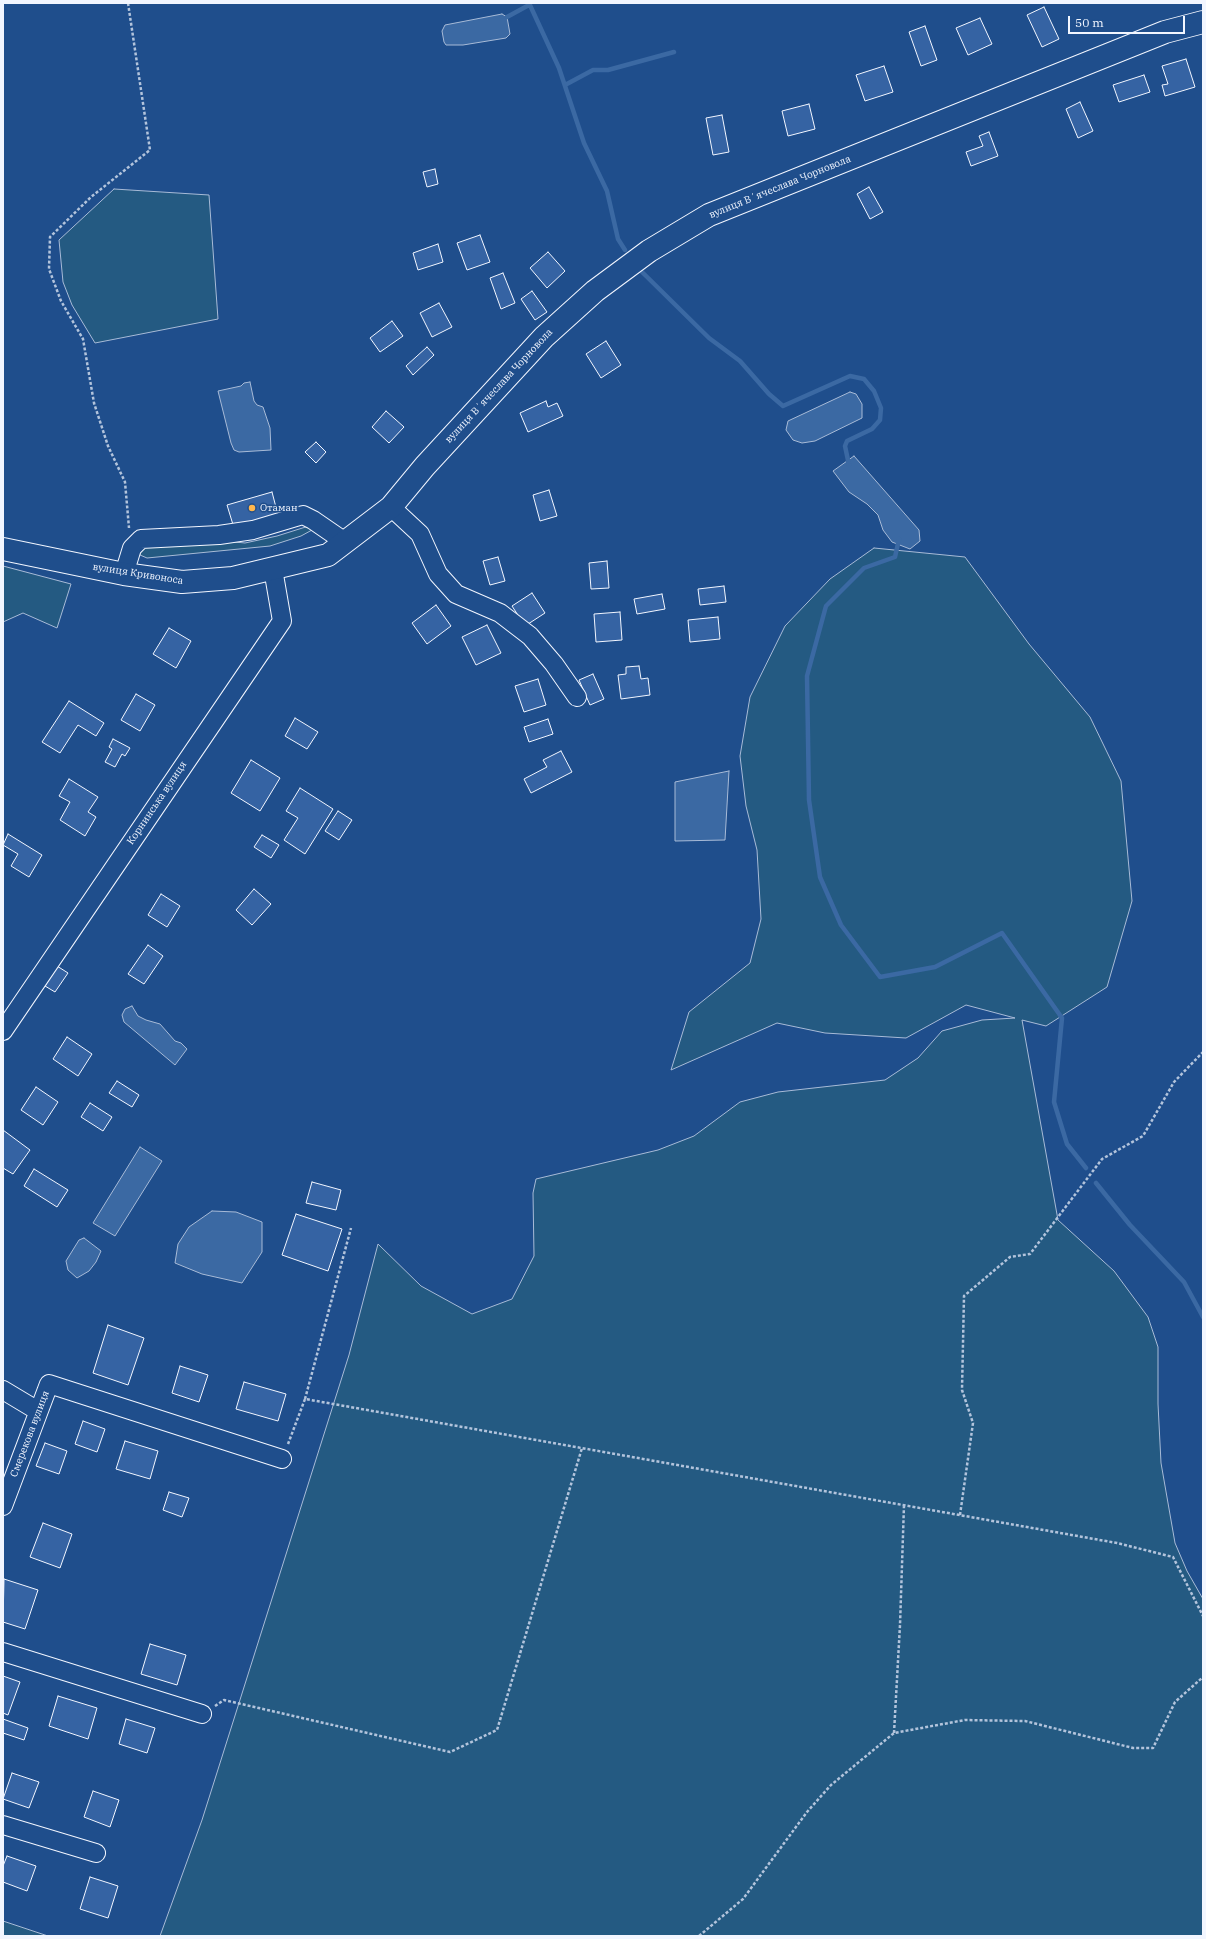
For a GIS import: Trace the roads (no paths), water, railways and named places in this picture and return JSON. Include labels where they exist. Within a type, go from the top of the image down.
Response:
[{"type":"main road","name":"вулиця Вʼячеслава Чорновола","points":[[273,568],[328,555],[391,507],[425,466],[544,337],[595,292],[649,251],[708,215],[1165,32],[1203,22]]},
{"type":"main road","name":"вулиця Кривоноса","points":[[3,549],[124,574],[182,582],[233,578],[273,568]]},
{"type":"street","points":[[391,507],[420,534],[438,574],[456,594],[500,613],[530,636],[554,664],[577,696]]},
{"type":"street","points":[[124,574],[132,548],[141,539],[218,535],[253,530],[302,515],[313,520],[344,542]]},
{"type":"street","name":"Корнинська вулиця","points":[[3,1031],[282,621],[273,568]]},
{"type":"street","name":"Смерекова вулиця","points":[[3,1506],[49,1384],[282,1459]]},
{"type":"street","points":[[3,1390],[38,1411]]},
{"type":"street","points":[[3,1652],[202,1714]]},
{"type":"street","points":[[3,1824],[96,1853]]},
{"type":"waterway","points":[[529,3],[559,68],[584,143],[607,191],[618,239],[625,250]]},
{"type":"waterway","points":[[507,17],[529,5]]},
{"type":"waterway","points":[[565,85],[593,70],[608,70],[674,52]]},
{"type":"waterway","points":[[641,271],[709,338],[740,361],[769,394],[783,406],[850,376],[864,379],[874,391],[881,408],[880,420],[872,429],[847,441],[845,446],[849,465]]},
{"type":"waterway","points":[[899,539],[895,557],[864,568],[826,606],[807,676],[809,800],[820,877],[841,925],[880,977],[935,967],[1002,933],[1062,1018],[1054,1102],[1067,1144],[1086,1168]]},
{"type":"waterway","points":[[1096,1183],[1130,1225],[1184,1282],[1203,1317]]},
{"type":"place","name":"Отаман","points":[[252,508]]}]
